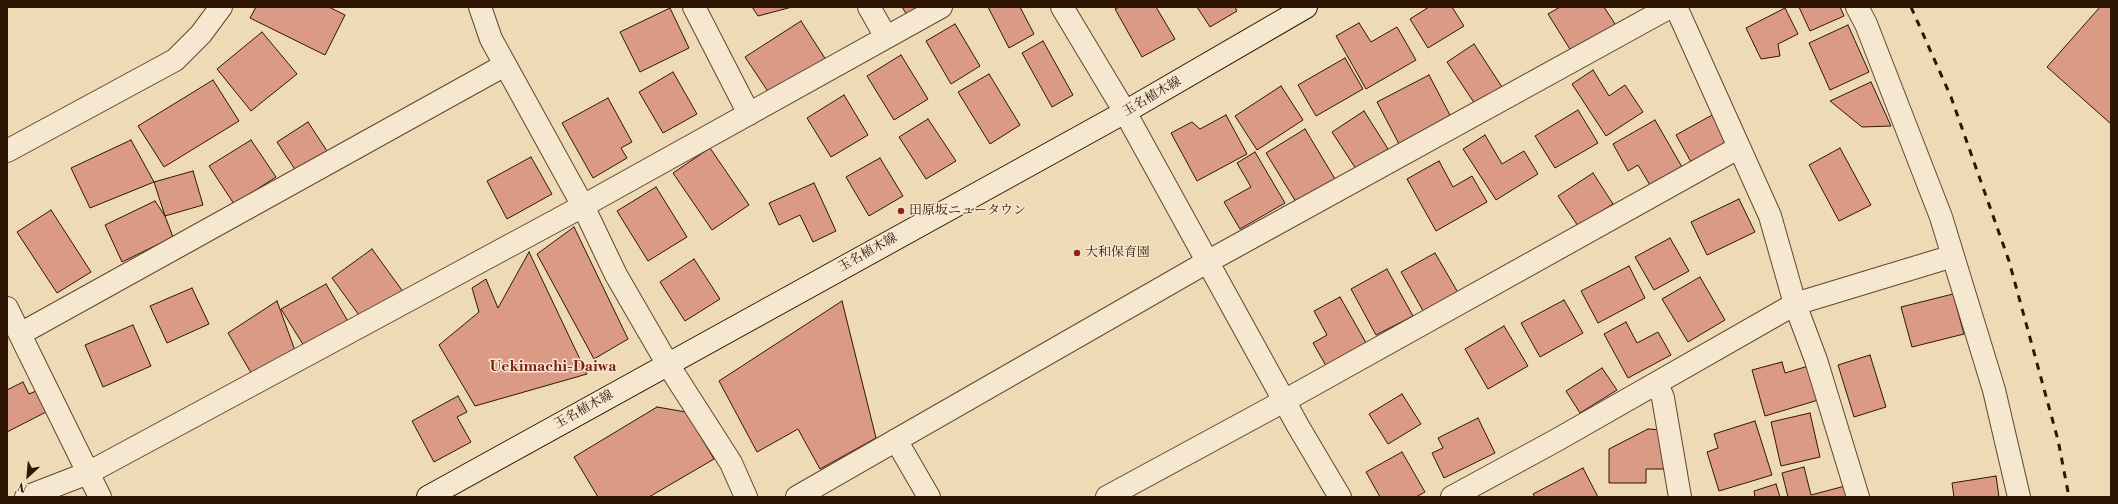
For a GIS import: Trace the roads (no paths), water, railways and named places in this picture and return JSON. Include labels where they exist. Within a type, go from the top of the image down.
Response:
[{"type":"street","points":[[7,151],[175,60],[201,34],[221,7]]},
{"type":"street","points":[[480,7],[491,39],[583,206],[616,275],[667,363],[731,463],[746,497]]},
{"type":"street","points":[[694,7],[749,114]]},
{"type":"street","points":[[869,7],[886,37]]},
{"type":"street","points":[[26,497],[88,473],[583,206],[941,7]]},
{"type":"street","points":[[1062,7],[1125,112],[1284,401],[1340,497]]},
{"type":"street","name":"玉名植木線","points":[[428,497],[667,363],[1125,112],[1306,7]]},
{"type":"street","points":[[797,497],[1207,262],[1670,7]]},
{"type":"street","points":[[1676,7],[1738,148],[1770,216],[1795,304],[1816,360],[1858,497]]},
{"type":"street","points":[[1857,7],[1941,217],[1994,390],[2020,497]]},
{"type":"street","points":[[20,334],[505,65]]},
{"type":"street","points":[[1107,497],[1284,401],[1738,148]]},
{"type":"street","points":[[1452,497],[1555,441],[1795,304],[1953,256]]},
{"type":"street","points":[[7,308],[100,497]]},
{"type":"street","points":[[1657,383],[1663,398],[1680,497]]},
{"type":"street","points":[[896,440],[929,497]]},
{"type":"railway","points":[[1911,7],[1951,97],[2009,261],[2058,440],[2069,497]]},
{"type":"place","name":"田原坂ニュータウン","points":[[901,211]]},
{"type":"place","name":"大和保育園","points":[[1077,253]]},
{"type":"district","name":"Uekimachi-Daiwa","points":[[553,367]]}]
